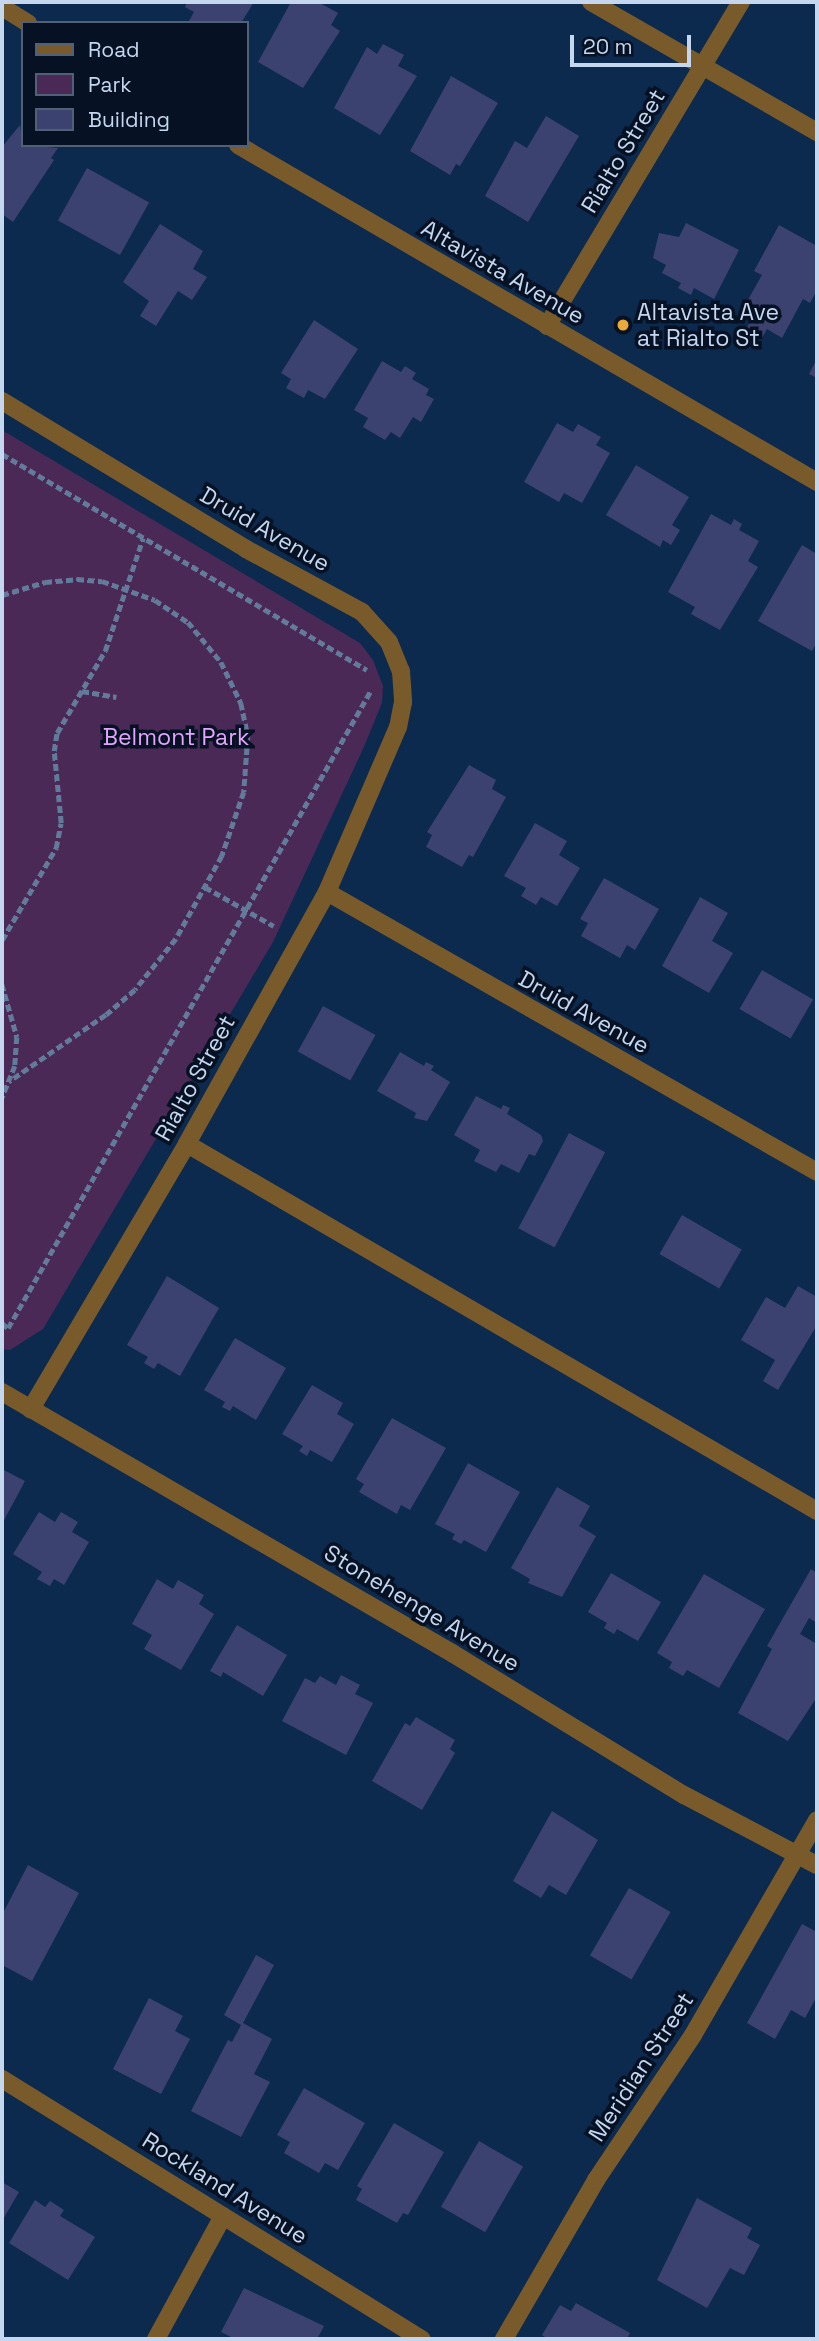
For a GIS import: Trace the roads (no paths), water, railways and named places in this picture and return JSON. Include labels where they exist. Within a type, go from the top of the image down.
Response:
[{"type":"street","points":[[591,2],[817,132]]},
{"type":"street","name":"Rialto Street","points":[[547,326],[741,2]]},
{"type":"street","points":[[2,7],[25,21]]},
{"type":"street","name":"Altavista Avenue","points":[[241,147],[817,482]]},
{"type":"street","name":"Druid Avenue","points":[[2,401],[371,620],[389,642],[401,671],[403,702],[383,762]]},
{"type":"street","name":"Rialto Street","points":[[31,1409],[187,1143],[327,892],[383,762]]},
{"type":"street","name":"Druid Avenue","points":[[327,892],[817,1172]]},
{"type":"street","points":[[187,1143],[817,1511]]},
{"type":"street","name":"Stonehenge Avenue","points":[[2,1392],[452,1653],[684,1795],[817,1865]]},
{"type":"street","name":"Meridian Street","points":[[503,2339],[569,2224],[693,2035],[817,1820]]},
{"type":"street","name":"Rockland Avenue","points":[[2,2080],[422,2339]]},
{"type":"street","points":[[156,2339],[223,2216]]},
{"type":"place","name":"Altavista Ave at Rialto St","points":[[623,325]]},
{"type":"park label","name":"Belmont Park","points":[[176,737]]}]
